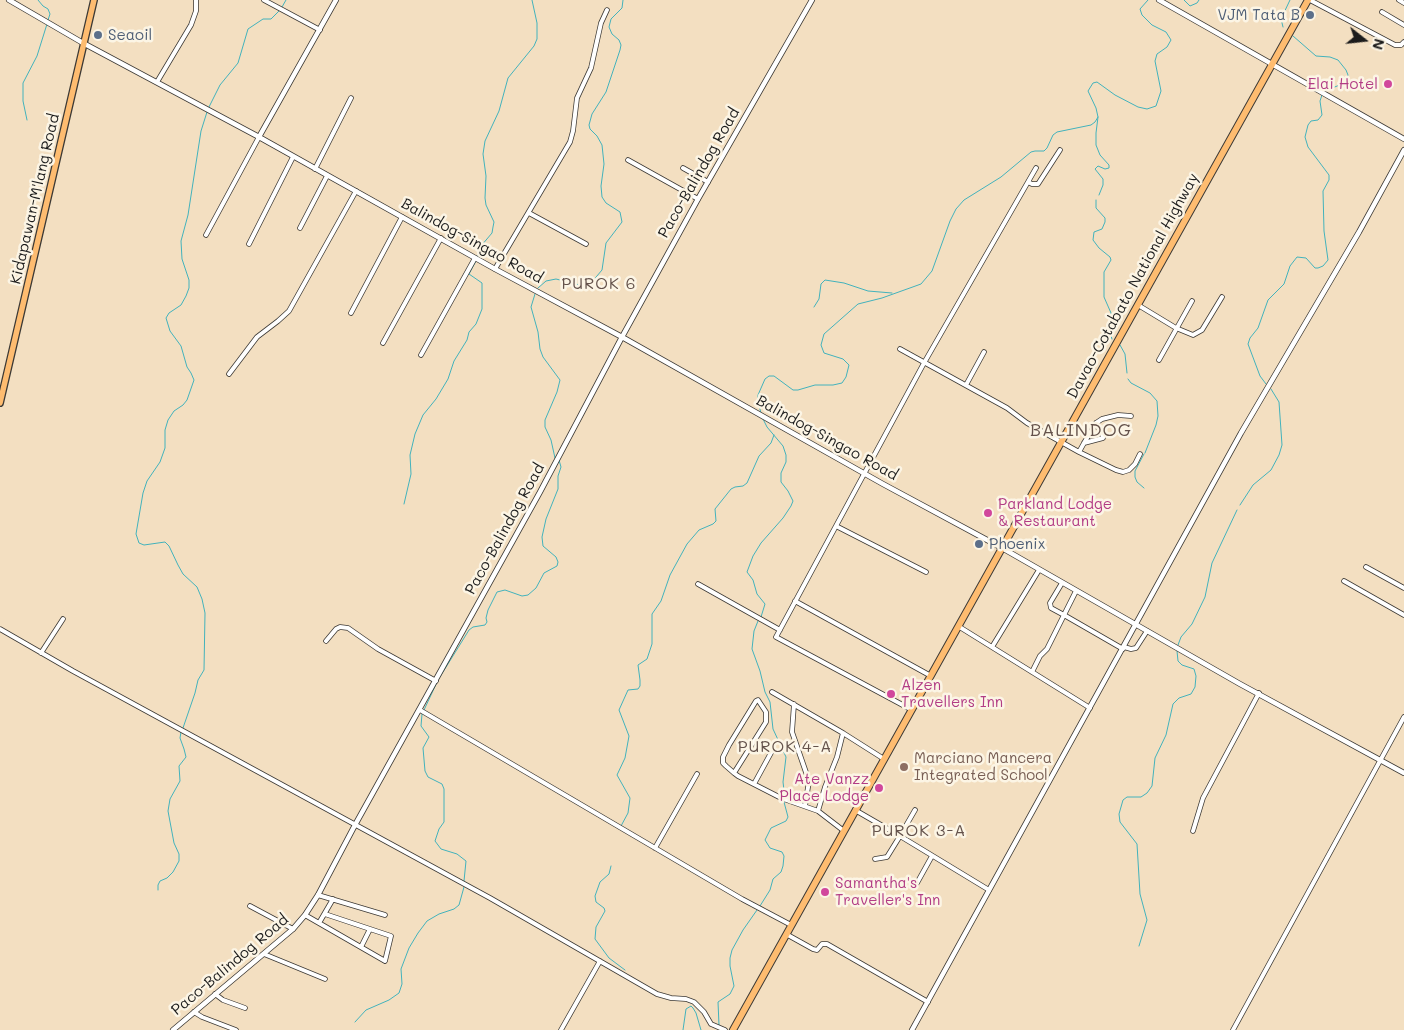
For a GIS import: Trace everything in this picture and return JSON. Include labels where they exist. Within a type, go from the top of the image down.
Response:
[{"type":"highway","name":"Davao-Cotabato National Highway","points":[[733,1030],[1309,0]]},
{"type":"main road","name":"Kidapawan-M'lang Road","points":[[0,403],[94,0]]},
{"type":"street","name":"Balindog-Singao Road","points":[[10,0],[83,43],[259,137],[475,258],[622,337],[864,474],[1002,548],[1147,631],[1404,773]]},
{"type":"street","points":[[157,82],[190,25],[196,11],[196,0]]},
{"type":"street","points":[[264,0],[320,30]]},
{"type":"street","points":[[206,235],[336,0]]},
{"type":"street","name":"Paco-Balindog Road","points":[[172,1030],[293,929],[318,895],[540,492],[698,199],[812,0]]},
{"type":"street","points":[[1158,0],[1404,139]]},
{"type":"street","points":[[1309,0],[1395,45],[1401,45],[1404,42]]},
{"type":"street","points":[[1398,0],[1404,3]]},
{"type":"street","points":[[495,269],[570,142],[575,105],[591,68],[601,23],[608,10]]},
{"type":"street","points":[[1382,12],[1404,25]]},
{"type":"street","points":[[315,169],[351,98]]},
{"type":"street","points":[[1028,182],[1038,184],[1060,150]]},
{"type":"street","points":[[912,1030],[1242,434],[1359,232],[1404,150]]},
{"type":"street","points":[[249,244],[294,157]]},
{"type":"street","points":[[628,160],[698,199]]},
{"type":"street","points":[[682,168],[708,182]]},
{"type":"street","points":[[912,710],[776,637],[924,363],[1036,168]]},
{"type":"street","points":[[300,228],[327,176]]},
{"type":"street","points":[[229,374],[257,337],[288,311],[356,191]]},
{"type":"street","points":[[529,212],[586,244]]},
{"type":"street","points":[[351,314],[402,217]]},
{"type":"street","points":[[383,343],[441,238]]},
{"type":"street","points":[[421,355],[475,258]]},
{"type":"street","points":[[1137,305],[1190,335],[1199,333],[1222,297]]},
{"type":"street","points":[[1159,360],[1192,301]]},
{"type":"street","points":[[900,348],[1007,408],[1027,423],[1078,452],[1123,472],[1127,472],[1132,467],[1140,454]]},
{"type":"street","points":[[966,385],[984,352]]},
{"type":"street","points":[[1078,452],[1096,423],[1102,419],[1118,415],[1131,416]]},
{"type":"street","points":[[1084,443],[1103,437],[1096,423]]},
{"type":"street","points":[[836,526],[926,572]]},
{"type":"street","points":[[1366,567],[1404,588]]},
{"type":"street","points":[[992,647],[1040,570]]},
{"type":"street","points":[[1344,581],[1404,615]]},
{"type":"street","points":[[1062,583],[1050,606],[1064,615],[1124,648],[1136,648],[1147,631]]},
{"type":"street","points":[[698,584],[780,630]]},
{"type":"street","points":[[1032,672],[1040,656],[1048,649],[1076,591]]},
{"type":"street","points":[[795,602],[931,676]]},
{"type":"street","points":[[41,653],[63,619]]},
{"type":"street","points":[[958,626],[1090,708]]},
{"type":"street","points":[[326,641],[336,629],[340,627],[348,628],[378,649],[436,681]]},
{"type":"street","points":[[0,629],[600,960],[657,994],[690,1000],[704,1012],[711,1024],[725,1030]]},
{"type":"street","points":[[772,692],[843,732],[884,759]]},
{"type":"street","points":[[1193,830],[1203,798],[1259,693]]},
{"type":"street","points":[[734,773],[766,722],[765,708],[758,700],[723,757],[723,763],[734,773],[785,800],[818,811],[844,831]]},
{"type":"street","points":[[794,704],[792,732],[809,781],[805,806]]},
{"type":"street","points":[[420,710],[655,848],[791,925]]},
{"type":"street","points":[[1233,1030],[1404,716]]},
{"type":"street","points":[[818,811],[825,787],[838,757],[843,732]]},
{"type":"street","points":[[754,784],[772,751]]},
{"type":"street","points":[[655,848],[698,774]]},
{"type":"street","points":[[855,810],[989,890]]},
{"type":"street","points":[[875,859],[887,857],[915,810]]},
{"type":"street","points":[[916,883],[932,856]]},
{"type":"street","points":[[318,895],[385,915]]},
{"type":"street","points":[[320,923],[334,899]]},
{"type":"street","points":[[250,906],[293,929]]},
{"type":"street","points":[[305,915],[385,961],[391,936],[325,914]]},
{"type":"street","points":[[361,947],[370,929]]},
{"type":"street","points":[[786,934],[815,950],[827,944],[928,1002]]},
{"type":"street","points":[[264,954],[325,979]]},
{"type":"street","points":[[561,1030],[600,960]]},
{"type":"street","points":[[215,994],[223,1000],[245,1008]]},
{"type":"street","points":[[194,1012],[236,1030]]},
{"type":"waterway","points":[[38,0],[48,9],[50,14],[48,20]]},
{"type":"waterway","points":[[282,7],[286,0]]},
{"type":"waterway","points":[[478,256],[481,246],[492,233],[494,222],[486,205],[485,198],[486,176],[483,154],[485,141],[499,111],[508,78],[534,46],[537,39],[537,23],[532,0]]},
{"type":"waterway","points":[[538,288],[546,281],[556,279],[580,285],[591,283],[602,270],[606,243],[622,222],[620,212],[606,203],[602,197],[601,186],[604,164],[602,145],[589,125],[592,114],[606,92],[620,50],[619,40],[612,34],[609,27],[611,19],[622,8],[623,0]]},
{"type":"waterway","points":[[761,413],[758,395],[765,379],[769,376],[774,376],[793,390],[815,385],[842,383],[846,377],[849,365],[843,359],[824,353],[821,345],[824,334],[858,304],[882,298],[921,284],[932,271],[950,221],[956,209],[964,200],[1001,177],[1031,152],[1044,151],[1053,135],[1057,132],[1091,125],[1095,122],[1098,117],[1096,108],[1088,91],[1093,83],[1097,82],[1115,95],[1138,107],[1147,109],[1156,106],[1161,91],[1155,61],[1157,54],[1167,47],[1171,40],[1166,32],[1152,25],[1142,15],[1140,9],[1148,0]]},
{"type":"waterway","points":[[1184,0],[1190,6],[1199,0]]},
{"type":"waterway","points":[[1283,27],[1281,19],[1290,0]]},
{"type":"waterway","points":[[209,107],[220,85],[238,63],[248,29],[263,19],[271,19],[279,11]]},
{"type":"waterway","points":[[27,120],[23,101],[23,83],[37,56],[47,24]]},
{"type":"waterway","points":[[1293,36],[1316,56],[1330,57],[1338,60],[1346,70],[1348,75],[1346,80],[1342,84],[1325,91]]},
{"type":"waterway","points":[[1266,384],[1260,376],[1248,344],[1258,328],[1268,300],[1284,284],[1290,266],[1297,257],[1306,258],[1315,268],[1323,266],[1328,260],[1324,231],[1323,191],[1329,180],[1329,175],[1308,147],[1305,137],[1311,121],[1318,120],[1322,115],[1320,101],[1322,95]]},
{"type":"waterway","points":[[183,728],[198,680],[204,670],[205,613],[202,599],[197,587],[183,574],[169,546],[165,542],[144,545],[139,543],[136,534],[147,481],[160,462],[165,448],[165,430],[168,420],[174,411],[187,400],[194,380],[187,367],[181,346],[170,331],[166,318],[169,313],[181,305],[189,288],[189,280],[182,259],[181,241],[188,215],[201,131],[207,112]]},
{"type":"waterway","points":[[1098,117],[1096,145],[1100,155],[1109,165],[1109,168],[1105,169],[1098,166],[1095,169],[1103,179],[1099,195]]},
{"type":"waterway","points":[[1096,200],[1096,208],[1105,218],[1105,222],[1102,229],[1094,232],[1093,240],[1111,260],[1104,272],[1104,297],[1111,313],[1112,339]]},
{"type":"waterway","points":[[404,504],[411,474],[410,455],[415,434],[423,415],[436,399],[448,379],[454,361],[467,340],[469,332],[476,324],[482,309],[482,283],[469,274],[476,261]]},
{"type":"waterway","points":[[814,307],[819,299],[821,284],[825,280],[844,283],[868,291],[892,293]]},
{"type":"waterway","points":[[535,294],[531,307],[538,332],[540,349],[543,357],[560,380],[545,420],[545,427],[551,440],[555,458]]},
{"type":"waterway","points":[[1120,345],[1125,354],[1127,373]]},
{"type":"waterway","points":[[1128,379],[1131,383],[1150,393],[1157,401],[1158,416],[1156,425],[1145,453]]},
{"type":"waterway","points":[[1240,505],[1253,485],[1271,470],[1282,445],[1279,402],[1271,389]]},
{"type":"waterway","points":[[761,617],[765,604],[757,594],[753,580],[747,572],[753,556],[761,543],[783,518],[793,501],[781,482],[781,473],[786,462],[783,446],[767,427],[762,417]]},
{"type":"waterway","points":[[621,826],[628,813],[630,798],[617,775],[625,758],[629,736],[619,710],[628,690],[638,689],[640,686],[638,665],[647,659],[652,644],[652,614],[661,601],[670,575],[687,544],[699,530],[716,521],[715,509],[731,489],[747,483],[759,456],[771,443],[774,435]]},
{"type":"waterway","points":[[1144,454],[1135,471],[1135,477],[1137,482],[1144,488]]},
{"type":"waterway","points":[[424,710],[438,680],[469,630],[473,627],[485,625],[487,622],[488,610],[497,592],[505,590],[522,596],[528,595],[536,588],[544,573],[557,566],[556,557],[543,546],[542,537],[546,519],[558,489],[558,476],[561,467],[559,460]]},
{"type":"waterway","points":[[1178,645],[1181,637],[1192,624],[1205,597],[1212,563],[1237,510]]},
{"type":"waterway","points":[[758,621],[754,631],[752,649],[765,692],[770,702],[773,729],[786,757],[783,782],[785,798]]},
{"type":"waterway","points":[[1139,946],[1147,920],[1140,894],[1137,844],[1120,822],[1119,814],[1123,800],[1127,797],[1141,797],[1152,786],[1155,758],[1166,735],[1173,704],[1179,698],[1191,694],[1195,687],[1196,676],[1194,669],[1182,665],[1178,661],[1177,651]]},
{"type":"waterway","points":[[422,714],[421,726],[429,737],[423,748],[425,771],[428,777],[442,784],[444,789],[444,822],[439,829],[435,841],[441,849],[457,854],[466,861],[464,881]]},
{"type":"waterway","points":[[158,890],[160,881],[167,878],[173,872],[179,861],[179,854],[174,843],[168,811],[170,799],[180,781],[179,766],[186,757],[180,738],[181,732]]},
{"type":"waterway","points":[[760,906],[770,890],[773,879],[781,872],[783,866],[784,856],[782,852],[770,848],[765,840],[771,828],[786,821],[788,817],[784,802]]},
{"type":"waterway","points":[[611,866],[609,874],[600,882],[595,896],[596,902],[605,911],[596,927],[595,939],[609,958],[625,970]]},
{"type":"waterway","points":[[355,1022],[366,1010],[389,1000],[399,993],[402,984],[401,969],[409,948],[418,933],[427,921],[459,905],[464,887]]},
{"type":"waterway","points":[[719,1025],[718,1002],[730,994],[734,986],[730,966],[732,950],[757,910]]},
{"type":"waterway","points":[[683,1030],[686,1009],[691,1006],[696,1013],[701,1030]]},
{"type":"place","name":"VJM Tata B","points":[[1310,15]]},
{"type":"place","name":"Seaoil","points":[[98,35]]},
{"type":"place","name":"Elai Hotel","points":[[1388,84]]},
{"type":"place","name":"Parkland Lodge & Restaurant","points":[[988,513]]},
{"type":"place","name":"Phoenix","points":[[979,544]]},
{"type":"place","name":"Alzen Travellers Inn","points":[[891,694]]},
{"type":"place","name":"Marciano Mancera Integrated School","points":[[904,767]]},
{"type":"place","name":"Ate Vanzz Place Lodge","points":[[879,788]]},
{"type":"place","name":"Samantha's Traveller's Inn","points":[[825,892]]},
{"type":"district","name":"PUROK 6","points":[[599,284]]},
{"type":"district","name":"BALINDOG","points":[[1081,430]]},
{"type":"district","name":"PUROK 4-A","points":[[785,747]]},
{"type":"district","name":"PUROK 3-A","points":[[919,831]]}]
